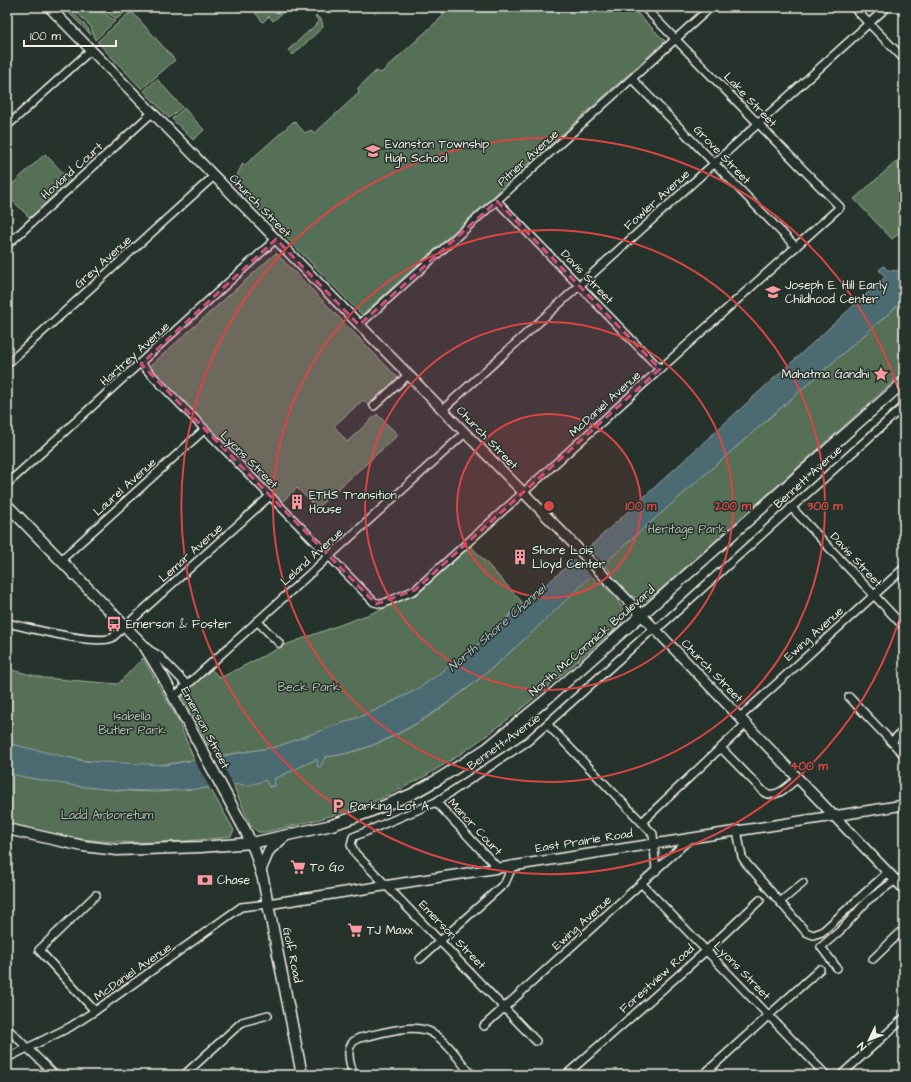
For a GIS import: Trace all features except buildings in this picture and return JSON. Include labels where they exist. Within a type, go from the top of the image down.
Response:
[{"type":"main road","name":"North McCormick Boulevard","points":[[7,829],[76,845],[117,850],[178,849],[252,842],[332,825],[369,812],[412,794],[486,749],[548,698],[904,382]]},
{"type":"main road","name":"Emerson Street","points":[[7,505],[145,647],[174,697],[252,842]]},
{"type":"main road","points":[[260,869],[269,850],[288,834]]},
{"type":"main road","name":"Golf Road","points":[[252,842],[268,904],[302,1075]]},
{"type":"street","name":"Church Street","points":[[49,7],[523,492],[888,872],[899,879],[904,888]]},
{"type":"street","name":"Lake Street","points":[[644,7],[840,208]]},
{"type":"street","name":"Pitner Avenue","points":[[359,324],[711,7]]},
{"type":"street","points":[[853,7],[904,60]]},
{"type":"street","name":"Fowler Avenue","points":[[442,410],[888,7]]},
{"type":"street","points":[[7,126],[90,50]]},
{"type":"street","name":"Grove Street","points":[[632,79],[796,247]]},
{"type":"street","name":"Hovland Court","points":[[7,245],[152,113]]},
{"type":"street","name":"Grey Avenue","points":[[7,364],[214,176]]},
{"type":"street","name":"Davis Street","points":[[497,201],[660,369]]},
{"type":"street","name":"McDaniel Avenue","points":[[376,604],[382,604],[416,590],[840,208]]},
{"type":"street","name":"Hartrey Avenue","points":[[7,484],[141,364],[276,239]]},
{"type":"street","name":"Lyons Street","points":[[141,364],[328,557],[376,604]]},
{"type":"street","points":[[374,406],[408,375]]},
{"type":"street","name":"Bennett Avenue","points":[[351,846],[353,837],[436,802],[528,741],[904,406]]},
{"type":"street","name":"Laurel Avenue","points":[[61,560],[204,430]]},
{"type":"street","name":"Leland Avenue","points":[[174,697],[465,433]]},
{"type":"street","name":"Lemar Avenue","points":[[7,624],[60,635],[104,639],[112,638],[270,496]]},
{"type":"street","name":"Davis Street","points":[[791,507],[904,627]]},
{"type":"street","name":"Ewing Avenue","points":[[642,822],[721,748],[743,720],[904,568]]},
{"type":"street","points":[[258,621],[279,643]]},
{"type":"street","name":"Emerson Street","points":[[145,647],[158,654],[188,685]]},
{"type":"street","points":[[849,697],[904,755]]},
{"type":"street","points":[[547,724],[653,834],[656,871]]},
{"type":"street","points":[[892,742],[904,730]]},
{"type":"street","points":[[721,748],[765,793],[771,795],[779,793],[798,778]]},
{"type":"street","name":"Manor Court","points":[[436,802],[497,867]]},
{"type":"street","name":"East Prairie Road","points":[[268,904],[654,842],[904,805]]},
{"type":"street","points":[[737,830],[742,857],[806,932],[813,935],[822,932],[888,872]]},
{"type":"street","name":"Ewing Avenue","points":[[484,1026],[694,836]]},
{"type":"street","name":"Emerson Street","points":[[351,846],[355,853],[385,885],[536,1041]]},
{"type":"street","points":[[420,959],[505,883],[513,865]]},
{"type":"street","points":[[837,968],[821,947],[842,929],[868,900],[899,879]]},
{"type":"street","points":[[780,902],[803,883]]},
{"type":"street","name":"Lyons Street","points":[[642,884],[826,1075]]},
{"type":"street","points":[[95,1011],[39,950],[96,895]]},
{"type":"street","name":"Forestview Road","points":[[568,1073],[760,900]]},
{"type":"street","name":"McDaniel Avenue","points":[[7,1058],[70,1026],[95,1011],[241,907],[268,904]]},
{"type":"street","points":[[873,959],[904,929]]},
{"type":"street","points":[[703,1075],[820,969]]},
{"type":"street","points":[[184,1075],[242,1022],[268,1015]]},
{"type":"street","points":[[841,1075],[904,1018]]},
{"type":"street","points":[[7,1028],[55,1075]]},
{"type":"street","points":[[353,1075],[349,1050],[353,1042],[359,1038],[419,1028],[440,1038],[472,1075]]},
{"type":"highlighted area","points":[[497,201],[660,369],[415,590],[376,604],[141,364],[276,239],[359,325]]},
{"type":"green space","points":[[63,7],[68,7],[88,28],[91,35]]},
{"type":"green space","points":[[72,7],[95,9],[104,13],[115,21],[95,40],[91,27]]},
{"type":"green space","points":[[98,7],[131,7],[117,19]]},
{"type":"green space","points":[[289,7],[273,21],[269,16],[263,22],[251,8]]},
{"type":"green space","name":"Evanston Township High School","points":[[437,7],[631,7],[665,41],[362,315],[233,183],[243,163],[245,165],[294,121],[305,133],[311,130],[315,133],[359,93],[358,88],[376,71],[381,73],[444,15]]},
{"type":"green space","points":[[131,13],[134,14],[175,60],[142,89],[97,42]]},
{"type":"green space","points":[[316,15],[322,21],[323,27],[293,55],[288,50],[319,22],[315,16]]},
{"type":"green space","points":[[157,79],[182,107],[169,118],[144,91]]},
{"type":"green space","points":[[184,108],[204,130],[193,140],[172,119]]},
{"type":"green space","points":[[45,154],[71,181],[30,218],[7,195],[7,189]]},
{"type":"green space","points":[[904,155],[904,230],[892,239],[854,199]]},
{"type":"green space","points":[[276,253],[398,378],[369,406],[363,400],[334,426],[347,442],[377,414],[398,435],[317,508],[297,488],[281,503],[149,367]]},
{"type":"green space","name":"Heritage Park","points":[[904,300],[904,372],[648,600],[637,598],[626,591],[609,573],[610,571],[603,564]]},
{"type":"green space","name":"Beck Park","points":[[470,545],[523,603],[469,652],[418,689],[370,713],[276,747],[218,756],[212,744],[208,745],[182,695],[211,669],[220,678],[285,645],[370,614],[418,594]]},
{"type":"green space","points":[[591,575],[598,583],[600,582],[618,601],[623,612],[621,624],[516,713],[488,734],[431,773],[385,797],[368,804],[317,820],[265,832],[258,832],[251,826],[233,785],[267,780],[269,787],[275,786],[274,779],[317,759],[318,767],[325,757],[362,749],[399,734],[434,712],[469,687],[503,659]]},
{"type":"green space","name":"Isabella Butler Park","points":[[143,658],[177,718],[194,759],[172,764],[124,765],[100,763],[52,754],[7,743],[7,669],[44,678],[118,684]]},
{"type":"green space","name":"Ladd Arboretum","points":[[7,773],[62,784],[118,790],[155,792],[210,788],[234,830],[231,836],[226,837],[162,842],[97,841],[37,831],[7,823]]},
{"type":"water","name":"North Shore Channel","points":[[904,265],[904,300],[626,544],[486,673],[447,703],[407,729],[366,747],[325,757],[321,766],[318,767],[317,759],[274,779],[275,785],[269,787],[266,780],[244,786],[241,784],[181,790],[124,790],[66,784],[7,773],[7,743],[83,761],[165,765],[276,747],[370,713],[418,689],[469,652],[588,548],[885,277],[879,270],[884,266],[887,270],[897,271]]},
{"type":"pier","points":[[587,547],[605,565],[592,577],[574,558]]},
{"type":"pier","points":[[217,754],[234,787],[211,790],[193,758]]},
{"type":"place","name":"Evanston Township High School","points":[[373,151]]},
{"type":"place","name":"Joseph E. Hill Early Childhood Center","points":[[773,292]]},
{"type":"place","name":"Mahatma Gandhi","points":[[881,374]]},
{"type":"place","name":"ETHS Transition House","points":[[297,502]]},
{"type":"place","name":"Shore Lois Lloyd Center","points":[[520,557]]},
{"type":"place","name":"Emerson & Foster","points":[[114,624]]},
{"type":"place","name":"Parking Lot A","points":[[338,806]]},
{"type":"place","name":"To Go","points":[[298,867]]},
{"type":"place","name":"Chase","points":[[205,880]]},
{"type":"place","name":"TJ Maxx","points":[[355,930]]}]
